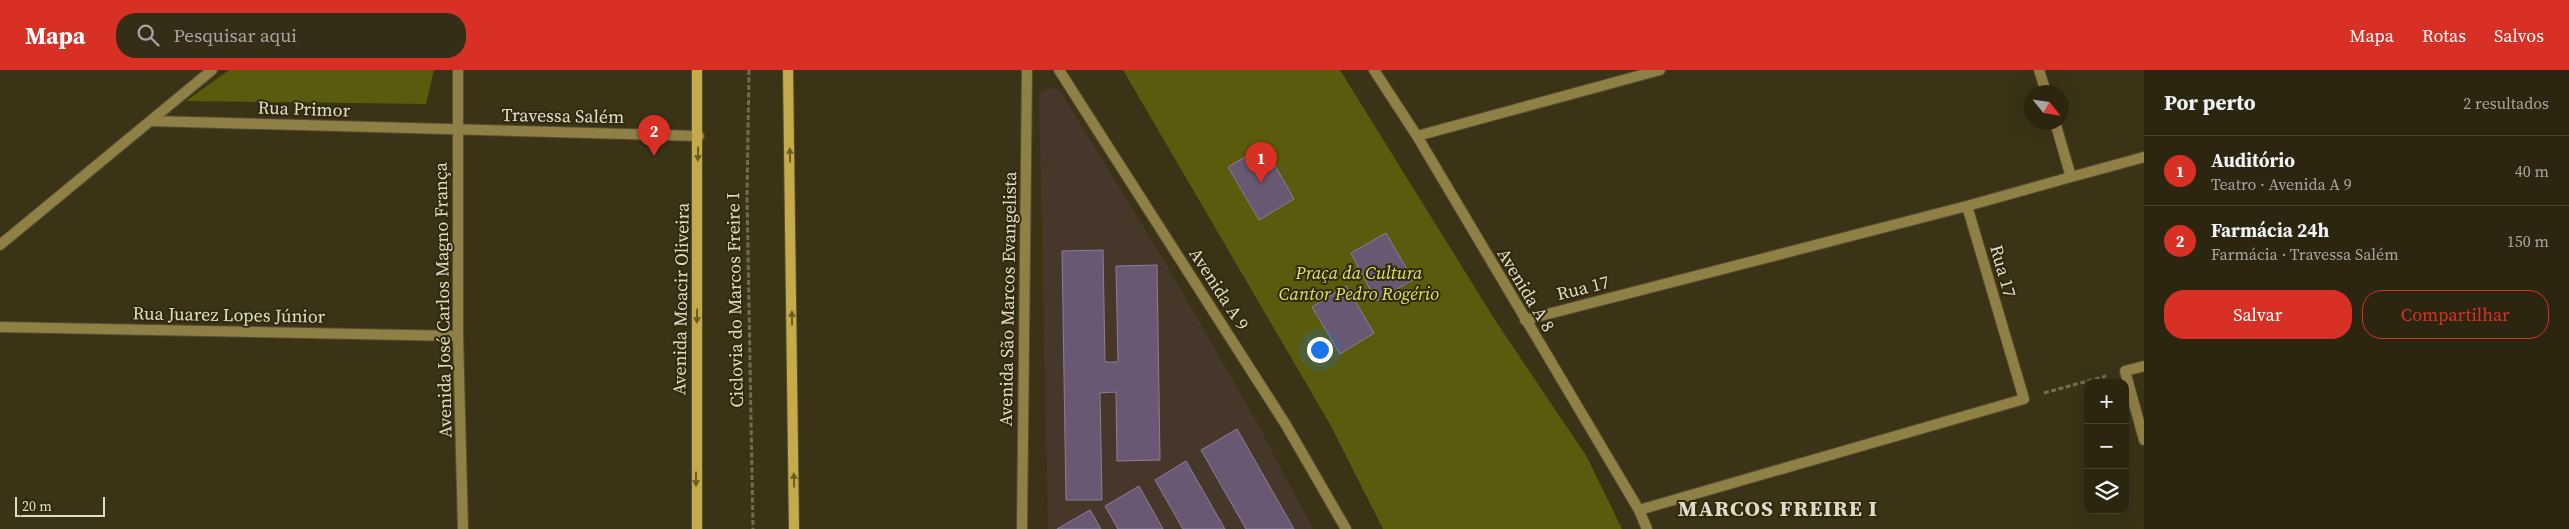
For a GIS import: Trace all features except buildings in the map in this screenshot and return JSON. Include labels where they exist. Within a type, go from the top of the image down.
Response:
[{"type":"main road","name":"Avenida Moacir Oliveira","points":[[697,70],[699,136],[697,529]]},
{"type":"main road","points":[[788,70],[794,529]]},
{"type":"street","points":[[0,245],[212,70]]},
{"type":"street","name":"Avenida José Carlos Magno França","points":[[458,70],[458,336],[463,529]]},
{"type":"street","name":"Avenida São Marcos Evangelista","points":[[1022,529],[1027,70]]},
{"type":"street","name":"Avenida A 9","points":[[1059,70],[1286,425],[1346,529]]},
{"type":"street","name":"Avenida A 8","points":[[1374,70],[1417,136],[1639,510],[1647,529]]},
{"type":"street","points":[[1417,136],[1660,70]]},
{"type":"street","points":[[2039,70],[2044,85]]},
{"type":"street","name":"Rua Primor","points":[[151,121],[457,130]]},
{"type":"street","name":"Travessa Salém","points":[[457,130],[699,136]]},
{"type":"street","points":[[2057,130],[2071,177]]},
{"type":"street","points":[[1967,206],[2144,157]]},
{"type":"street","name":"Rua 17","points":[[1525,320],[1967,206],[2024,399]]},
{"type":"street","name":"Rua Juarez Lopes Júnior","points":[[0,327],[458,336]]},
{"type":"street","points":[[2144,366],[2126,371],[2144,440]]},
{"type":"street","points":[[1639,510],[2024,399]]},
{"type":"path","name":"Ciclovia do Marcos Freire I","points":[[749,70],[747,195],[753,529]]},
{"type":"path","points":[[2024,399],[2126,371]]},
{"type":"shaded area","points":[[1054,88],[1060,91],[1165,262],[1255,419],[1313,529],[1048,529],[1039,95],[1046,89]]},
{"type":"green space","points":[[229,70],[434,70],[426,104],[186,101]]},
{"type":"green space","name":"Praça da Cultura Cantor Pedro Rogério","points":[[1123,70],[1340,70],[1495,320],[1587,457],[1622,529],[1383,529],[1331,426]]},
{"type":"place","name":"Farmácia 24h","points":[[654,156]]},
{"type":"place","name":"Auditório","points":[[1261,183]]},
{"type":"district","name":"MARCOS FREIRE I","points":[[1778,508]]}]
